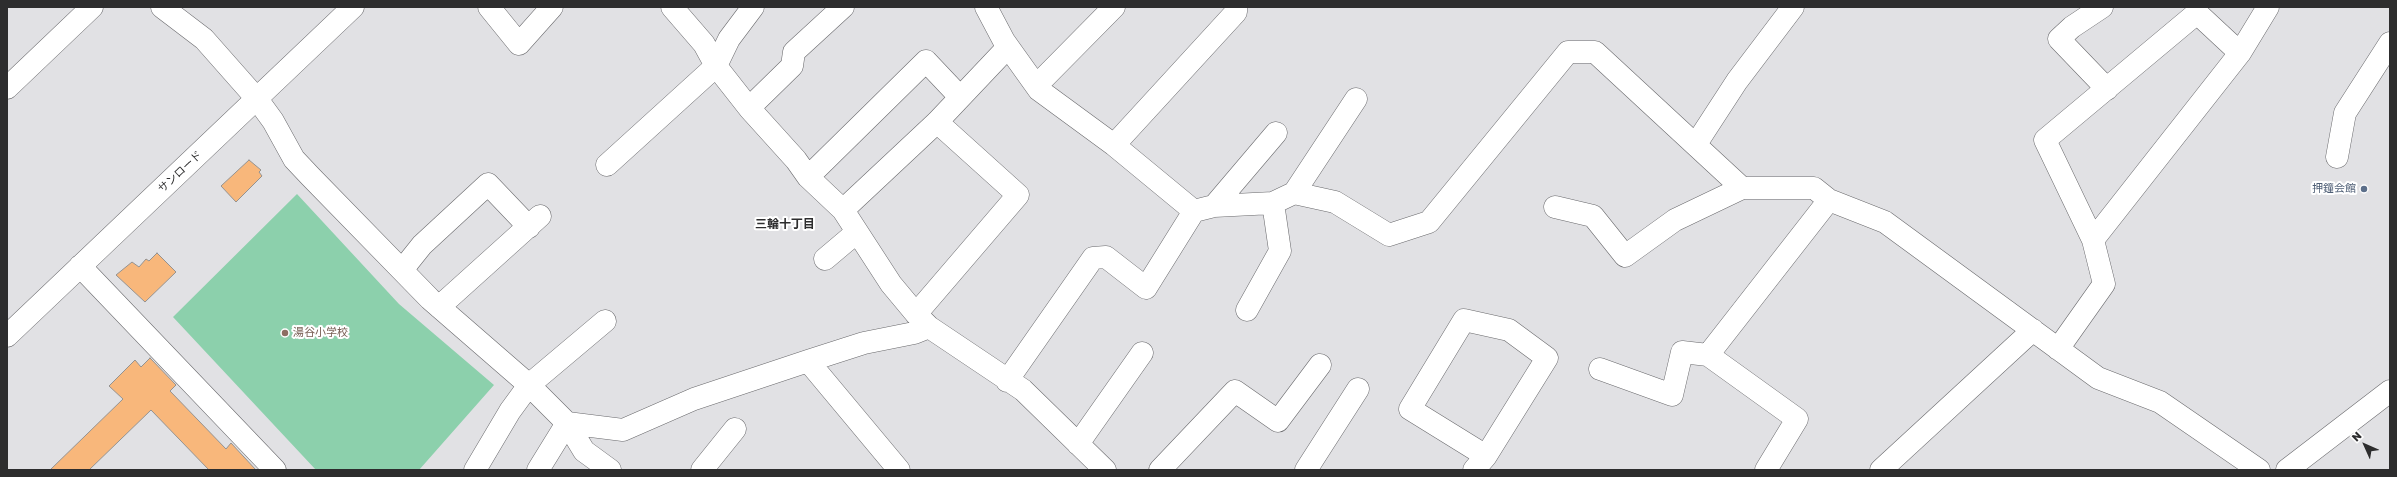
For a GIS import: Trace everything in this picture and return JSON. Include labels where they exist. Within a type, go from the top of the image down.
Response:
[{"type":"street","points":[[7,88],[92,7]]},
{"type":"street","points":[[162,7],[204,39],[257,99],[294,159],[439,307],[529,385],[567,423],[584,451],[610,470]]},
{"type":"street","name":"サンロード","points":[[11,324],[80,266],[353,7]]},
{"type":"street","points":[[489,7],[519,44],[552,7]]},
{"type":"street","points":[[672,7],[704,44],[716,66],[749,108],[796,160],[808,177],[843,210],[891,284],[923,320],[1007,381],[1023,390],[1104,470]]},
{"type":"street","points":[[607,165],[716,66],[729,39],[753,7]]},
{"type":"street","points":[[749,108],[792,66],[794,52],[843,7]]},
{"type":"street","points":[[986,7],[1008,47],[1039,90],[1204,209],[1273,203],[1294,193],[1356,99]]},
{"type":"street","points":[[1036,86],[1114,7]]},
{"type":"street","points":[[1114,145],[1236,12],[1236,7]]},
{"type":"street","points":[[1696,144],[1737,81],[1793,7]]},
{"type":"street","points":[[2102,7],[2072,27],[2059,39],[2106,89]]},
{"type":"street","points":[[2093,240],[2240,53],[2268,7]]},
{"type":"street","points":[[2058,349],[2104,284],[2093,240],[2045,140],[2197,13],[2240,53]]},
{"type":"street","points":[[2337,157],[2346,113],[2390,43]]},
{"type":"street","points":[[843,210],[937,122],[1008,47]]},
{"type":"street","points":[[1294,193],[1335,202],[1390,235],[1429,222],[1568,52],[1596,52],[1742,188]]},
{"type":"street","points":[[808,177],[926,61],[960,97]]},
{"type":"street","points":[[567,423],[623,430],[694,399],[808,361],[864,343],[914,333],[1018,195],[937,122]]},
{"type":"street","points":[[1007,381],[1093,258],[1106,257],[1146,288],[1204,209],[1276,133]]},
{"type":"street","points":[[402,270],[422,245],[488,184],[534,221],[439,307]]},
{"type":"street","points":[[1555,207],[1593,216],[1625,256],[1675,220],[1742,188],[1814,188],[1829,200],[1885,222],[2098,378],[2160,402],[2259,470]]},
{"type":"street","points":[[1708,355],[1829,200]]},
{"type":"street","points":[[1246,310],[1280,250],[1273,203]]},
{"type":"street","points":[[825,259],[857,232]]},
{"type":"street","points":[[80,266],[275,470]]},
{"type":"street","points":[[1464,320],[1509,330],[1547,358],[1480,463],[1410,409],[1464,320]]},
{"type":"street","points":[[475,470],[510,411],[529,385],[605,321]]},
{"type":"street","points":[[1886,469],[2033,330]]},
{"type":"street","points":[[1600,369],[1672,395],[1682,352],[1708,355],[1797,420],[1766,470]]},
{"type":"street","points":[[1078,444],[1142,353]]},
{"type":"street","points":[[808,361],[899,470]]},
{"type":"street","points":[[1160,470],[1235,391],[1278,421],[1320,366]]},
{"type":"street","points":[[1306,470],[1358,389]]},
{"type":"street","points":[[2287,470],[2390,391]]},
{"type":"street","points":[[538,470],[567,423]]},
{"type":"street","points":[[702,470],[735,429]]},
{"type":"green space","points":[[297,194],[399,304],[494,385],[419,470],[316,470],[173,317]]},
{"type":"building","points":[[249,160],[261,170],[259,172],[262,176],[236,202],[221,186]]},
{"type":"building","points":[[157,253],[176,272],[145,302],[116,275],[132,262],[139,267],[146,259],[149,261]]},
{"type":"building","points":[[150,358],[176,385],[170,391],[226,449],[231,443],[256,470],[209,470],[151,410],[89,470],[50,470],[123,399],[109,386],[135,360],[141,367]]},
{"type":"place","name":"押鐘会館","points":[[2364,189]]},
{"type":"place","name":"湯谷小学校","points":[[285,333]]},
{"type":"district","name":"三輪十丁目","points":[[785,224]]}]
